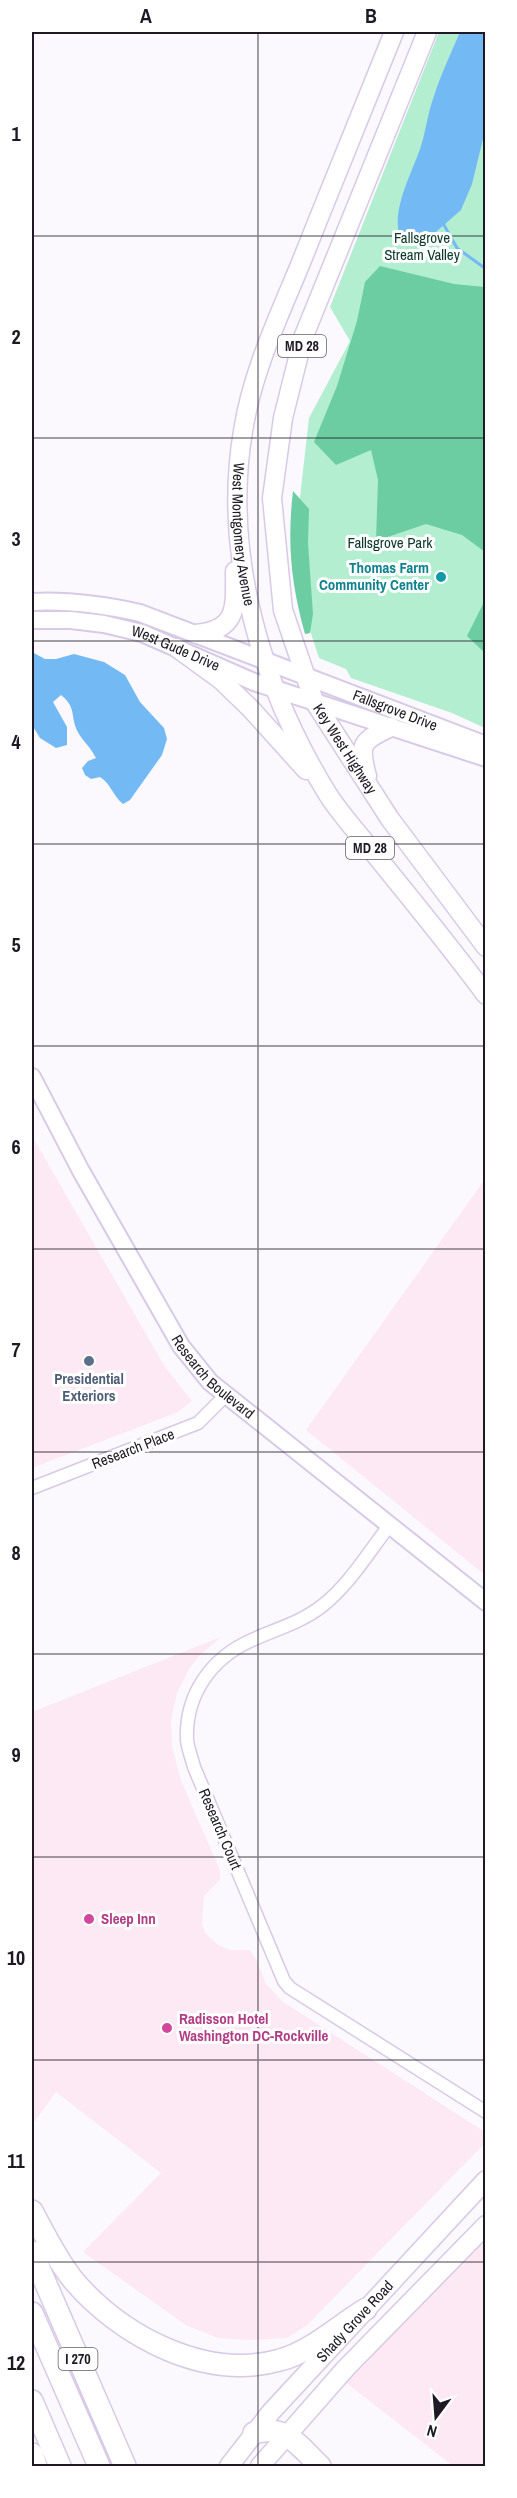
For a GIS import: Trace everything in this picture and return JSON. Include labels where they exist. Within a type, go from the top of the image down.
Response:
[{"type":"highway","points":[[32,2211],[54,2252],[75,2281],[110,2315],[158,2346],[189,2358],[229,2365],[260,2364],[280,2360],[311,2345],[366,2309]]},
{"type":"highway","name":"I 270","points":[[32,2252],[125,2466]]},
{"type":"highway","name":"I 270","points":[[32,2313],[99,2466]]},
{"type":"highway","points":[[32,2401],[60,2466]]},
{"type":"highway","points":[[254,2433],[274,2430],[287,2434],[320,2466]]},
{"type":"highway","points":[[32,2454],[36,2466]]},
{"type":"main road","name":"West Montgomery Avenue","points":[[394,32],[262,362],[243,430],[238,470],[236,524],[251,612],[274,689],[286,717],[328,795],[486,995]]},
{"type":"main road","name":"West Montgomery Avenue","points":[[306,676],[283,610],[277,561],[272,498],[283,418],[303,338],[426,32]]},
{"type":"main road","points":[[196,634],[216,630],[226,624],[234,614],[236,524]]},
{"type":"main road","points":[[177,648],[221,680],[251,709],[328,795]]},
{"type":"main road","name":"Key West Highway","points":[[306,676],[314,701],[372,792],[486,946]]},
{"type":"main road","points":[[372,792],[361,754],[363,746],[371,737],[391,727]]},
{"type":"main road","name":"Shady Grove Road","points":[[229,2466],[254,2433],[486,2180]]},
{"type":"main road","name":"Shady Grove Road","points":[[260,2466],[346,2368],[486,2225]]},
{"type":"street","name":"West Gude Drive","points":[[32,602],[104,604],[140,613],[306,676]]},
{"type":"street","name":"West Gude Drive","points":[[32,620],[71,620],[104,624],[142,633],[220,669],[314,701]]},
{"type":"street","name":"Fallsgrove Drive","points":[[306,676],[486,745]]},
{"type":"street","name":"Fallsgrove Drive","points":[[314,701],[486,758]]},
{"type":"street","name":"Research Boulevard","points":[[32,1077],[81,1171],[181,1346],[210,1382],[486,1602]]},
{"type":"street","name":"Research Place","points":[[32,1488],[198,1423],[225,1396]]},
{"type":"street","name":"Research Court","points":[[389,1526],[345,1583],[322,1606],[293,1624],[251,1641],[222,1657],[197,1688],[190,1709],[187,1741],[194,1767],[284,1981],[308,1999],[486,2112]]},
{"type":"shaded area","points":[[32,1136],[165,1367],[192,1401],[178,1412],[32,1468]]},
{"type":"shaded area","points":[[485,1179],[485,1575],[306,1430]]},
{"type":"shaded area","points":[[221,1637],[200,1655],[189,1669],[177,1693],[171,1720],[172,1747],[181,1781],[220,1870],[220,1880],[204,1896],[202,1925],[205,1933],[218,1945],[231,1950],[250,1950],[266,1984],[283,2002],[485,2132],[485,2143],[307,2325],[287,2338],[248,2340],[218,2338],[186,2325],[83,2252],[161,2173],[56,2092],[32,2125],[32,1712]]},
{"type":"shaded area","points":[[485,2229],[485,2466],[453,2466],[340,2378]]},
{"type":"green space","name":"Fallsgrove Park","points":[[439,32],[485,32],[485,728],[452,713],[351,678],[346,669],[319,658],[308,624],[299,506],[309,418],[350,341],[330,307]]},
{"type":"green space","points":[[380,266],[454,284],[485,287],[485,552],[462,535],[426,524],[376,541],[378,480],[371,450],[336,465],[314,442],[337,386],[357,321],[365,282]]},
{"type":"green space","points":[[293,491],[309,509],[308,543],[313,614],[310,633],[305,634],[296,598],[290,546]]},
{"type":"green space","points":[[485,600],[486,653],[467,636]]},
{"type":"water","points":[[460,32],[485,32],[485,131],[472,184],[461,210],[436,232],[415,244],[401,239],[398,229],[400,205],[421,146],[430,108]]},
{"type":"water","points":[[32,652],[45,659],[56,659],[74,654],[104,662],[125,675],[140,702],[164,728],[167,739],[162,755],[130,800],[123,804],[100,777],[91,779],[85,775],[82,768],[88,761],[96,758],[79,734],[72,709],[61,695],[53,702],[67,727],[67,745],[56,748],[40,738],[32,725]]},
{"type":"waterway","points":[[444,225],[457,248],[486,269]]},
{"type":"place","name":"Thomas Farm Community Center","points":[[441,577]]},
{"type":"place","name":"Presidential Exteriors","points":[[89,1361]]},
{"type":"place","name":"Sleep Inn","points":[[89,1919]]},
{"type":"place","name":"Radisson Hotel Washington DC-Rockville","points":[[167,2028]]},
{"type":"park label","name":"Fallsgrove Stream Valley","points":[[422,246]]}]
